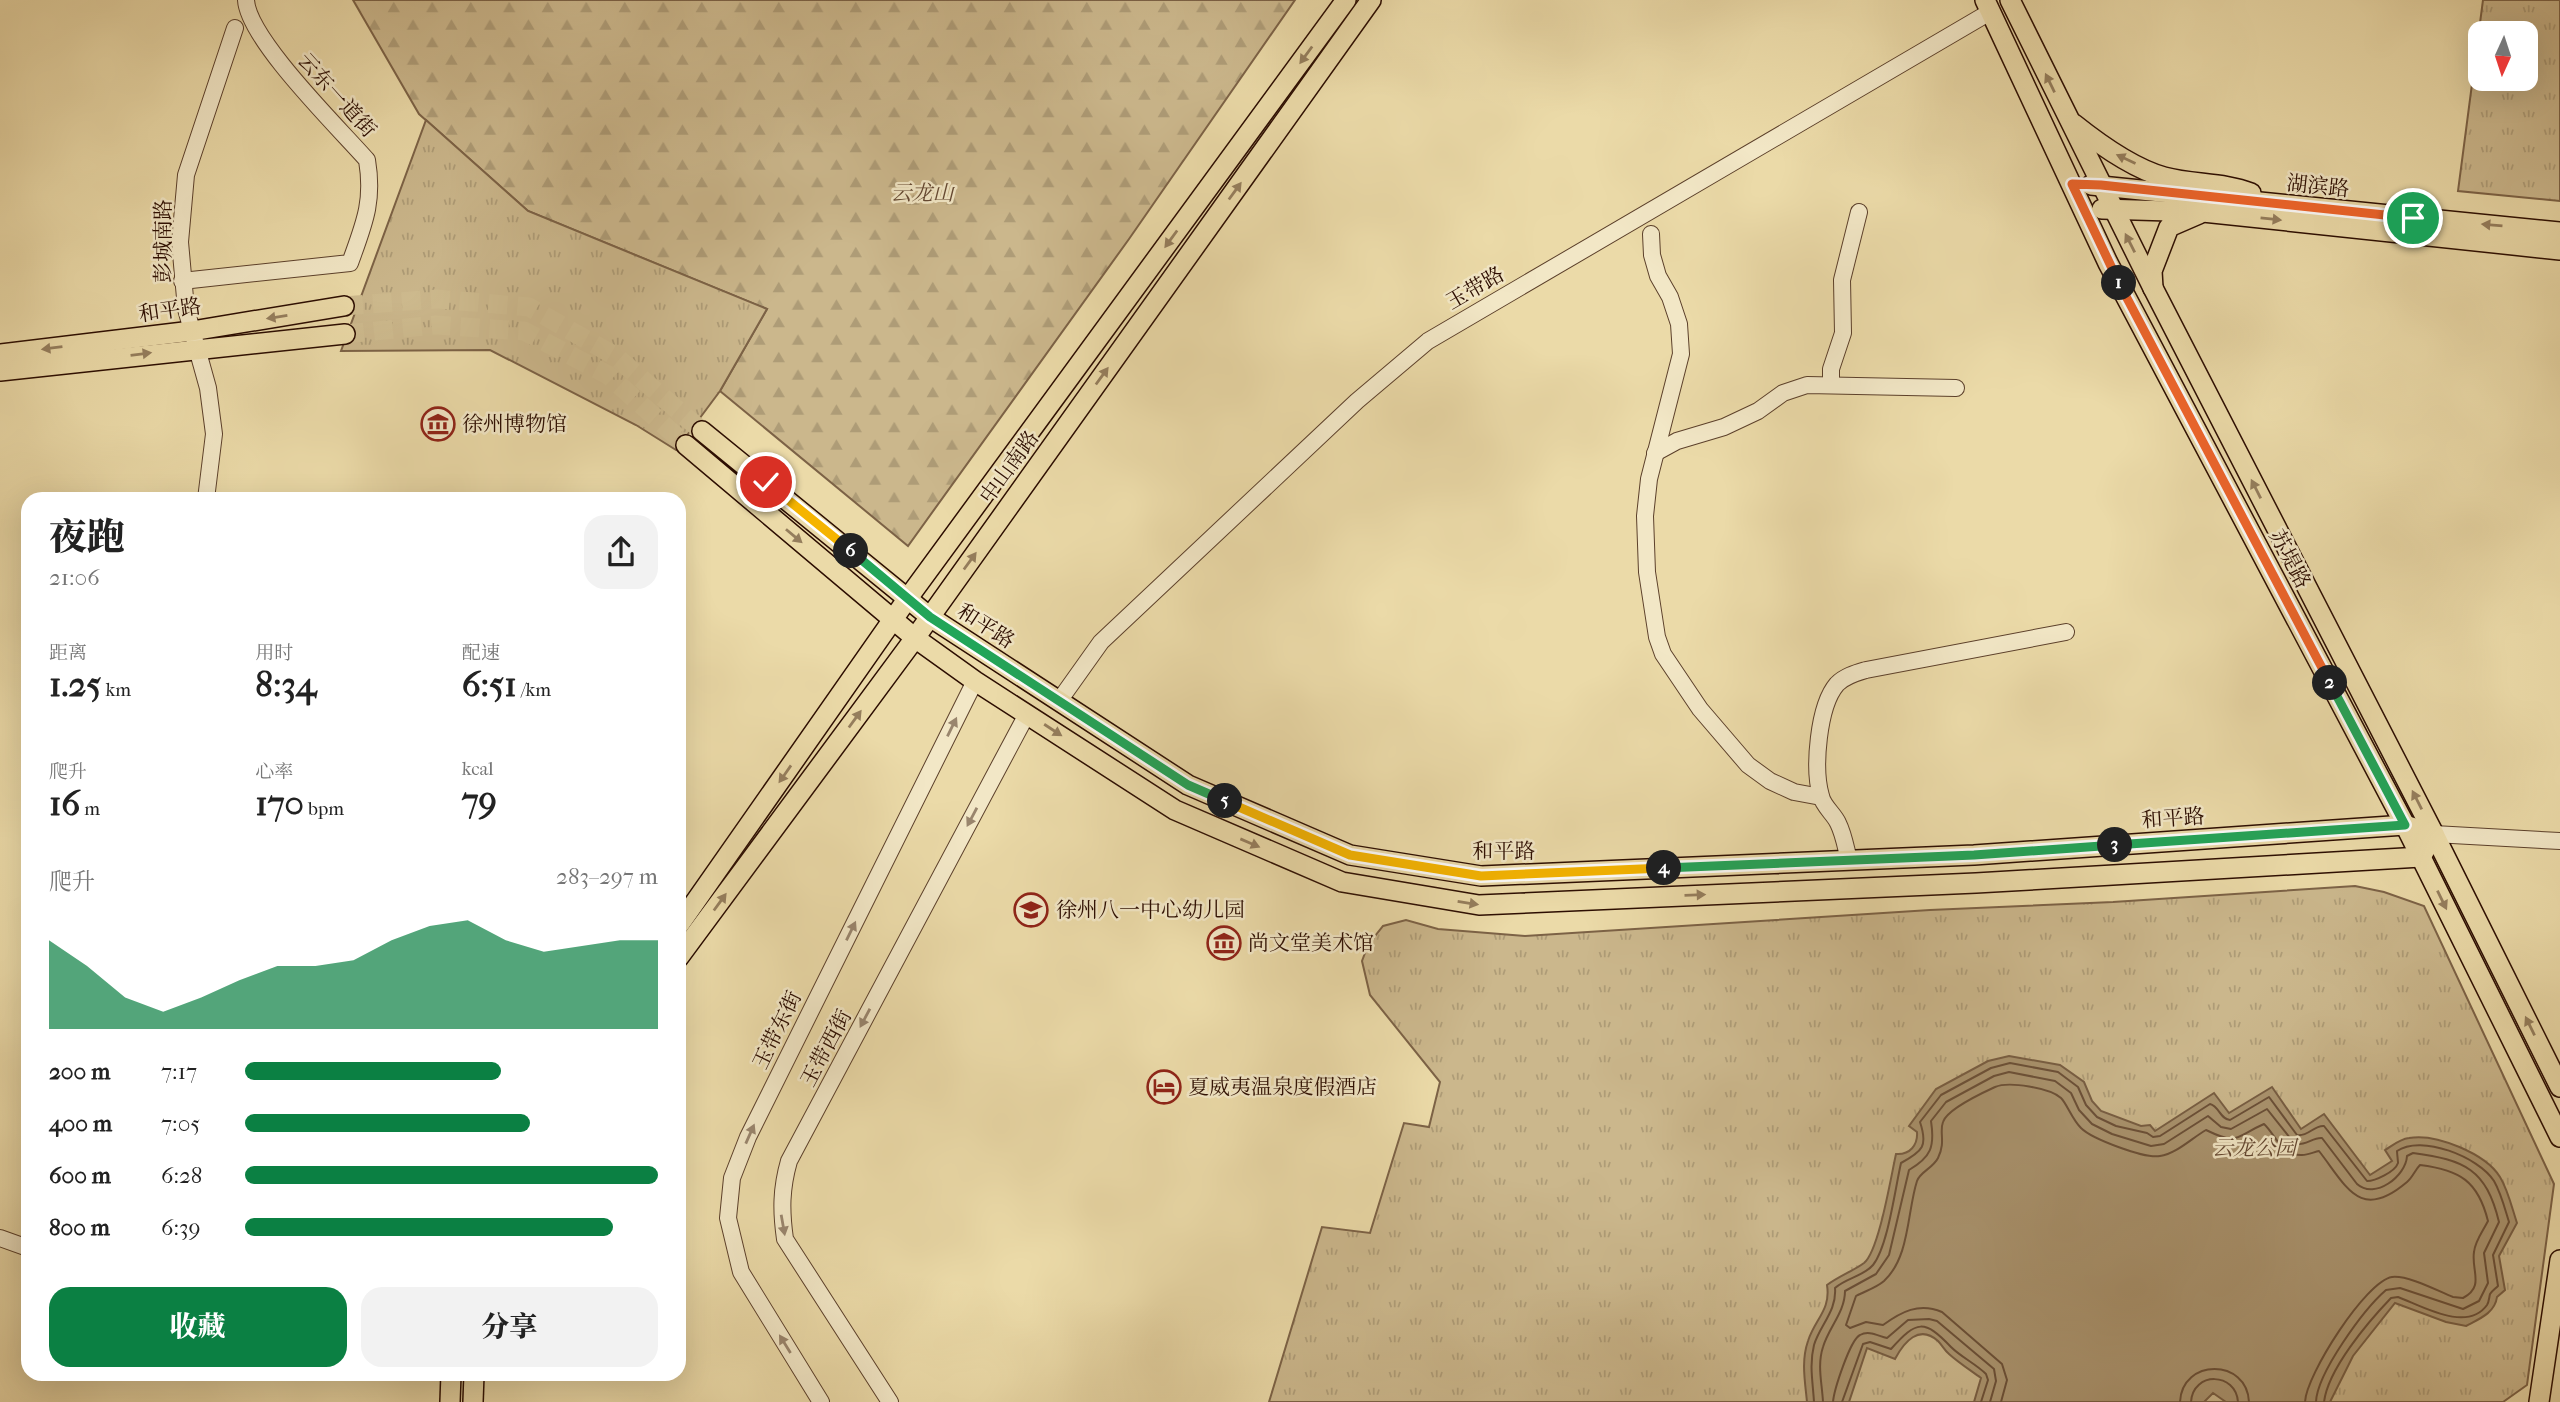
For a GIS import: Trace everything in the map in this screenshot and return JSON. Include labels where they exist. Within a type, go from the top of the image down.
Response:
[{"type":"main road","name":"中山南路","points":[[686,915],[908,598],[1346,0]]},
{"type":"main road","name":"中山南路","points":[[686,948],[915,638],[1371,0]]},
{"type":"main road","name":"苏堤路","points":[[2010,0],[2113,209],[2434,834],[2560,1087]]},
{"type":"main road","name":"苏堤路","points":[[1988,6],[2115,275],[2405,825],[2560,1137]]},
{"type":"main road","points":[[2067,118],[2105,149],[2164,177],[2234,186],[2285,205]]},
{"type":"main road","name":"湖滨路","points":[[2072,184],[2560,232]]},
{"type":"main road","name":"湖滨路","points":[[2084,209],[2203,212],[2560,250]]},
{"type":"main road","points":[[2153,288],[2152,271],[2169,227],[2203,212]]},
{"type":"main road","name":"和平路","points":[[0,371],[194,340],[344,306]]},
{"type":"main road","name":"和平路","points":[[0,354],[194,340],[345,334]]},
{"type":"main road","name":"和平路","points":[[702,431],[930,617],[1188,785],[1350,855],[1481,876],[1974,855],[2405,825],[2434,834]]},
{"type":"main road","points":[[686,445],[915,638],[975,681],[1175,810],[1342,883],[1479,905],[1976,883],[2421,857],[2434,834]]},
{"type":"main road","points":[[2539,1402],[2560,1260]]},
{"type":"main road","points":[[450,1402],[451,1381]]},
{"type":"main road","points":[[473,1402],[474,1381]]},
{"type":"street","name":"云东一道街","points":[[182,281],[350,263],[369,207],[371,181],[368,160],[270,50],[247,12],[246,0]]},
{"type":"street","name":"玉带路","points":[[1059,701],[1101,642],[1357,401],[1428,341],[1988,6]]},
{"type":"street","name":"彭城南路","points":[[206,492],[214,434],[208,388],[194,340],[182,281],[180,242],[186,175],[235,28]]},
{"type":"street","points":[[1830,384],[1830,369],[1843,333],[1842,280],[1859,212]]},
{"type":"street","points":[[1651,234],[1652,255],[1658,276],[1670,297],[1679,324],[1681,354],[1678,375],[1668,400],[1649,479],[1645,516],[1647,572],[1657,636],[1663,654],[1700,709],[1748,765],[1770,781],[1794,792],[1821,797]]},
{"type":"street","points":[[1655,453],[1676,441],[1724,427],[1758,411],[1783,393],[1807,385],[1956,387]]},
{"type":"street","points":[[1849,860],[1838,823],[1821,797],[1819,741],[1830,694],[1839,682],[1866,670],[2066,632]]},
{"type":"street","name":"玉带东街","points":[[821,1402],[741,1272],[728,1218],[732,1178],[748,1137],[975,681]]},
{"type":"street","name":"玉带西街","points":[[890,1402],[785,1239],[781,1212],[782,1185],[789,1161],[1027,714]]},
{"type":"street","name":"和平路","points":[[2434,834],[2560,841]]},
{"type":"street","points":[[0,1238],[21,1246]]},
{"type":"green space","name":"云龙山","points":[[353,0],[1295,0],[1129,239],[908,546],[720,391],[767,309],[528,211],[419,114]]},
{"type":"green space","points":[[2483,0],[2560,0],[2560,201],[2458,191],[2471,91],[2538,91],[2538,21],[2480,21]]},
{"type":"green space","points":[[426,120],[528,211],[767,309],[720,391],[676,450],[636,425],[490,350],[341,351]]},
{"type":"green space","name":"云龙公园","points":[[2355,886],[2384,892],[2424,906],[2554,1184],[2527,1385],[2503,1402],[1269,1402],[1322,1227],[1370,1233],[1404,1123],[1429,1127],[1440,1082],[1370,995],[1362,961],[1368,945],[1383,926],[1406,920],[1438,929],[1525,936]]},
{"type":"water","name":"云龙公园","points":[[2009,1056],[2060,1065],[2084,1082],[2092,1101],[2101,1111],[2141,1126],[2150,1125],[2155,1131],[2214,1093],[2229,1113],[2272,1087],[2301,1129],[2324,1114],[2370,1175],[2392,1161],[2385,1150],[2406,1139],[2433,1139],[2472,1153],[2484,1160],[2500,1177],[2517,1223],[2499,1256],[2505,1290],[2497,1297],[2490,1311],[2466,1326],[2446,1322],[2395,1303],[2353,1356],[2330,1402],[2226,1402],[2213,1393],[2204,1402],[1974,1402],[1981,1378],[1946,1351],[1938,1341],[1925,1334],[1908,1341],[1895,1359],[1867,1348],[1849,1402],[1807,1402],[1804,1371],[1806,1349],[1811,1333],[1825,1308],[1827,1285],[1864,1263],[1869,1256],[1875,1244],[1888,1195],[1896,1154],[1909,1151],[1916,1141],[1917,1132],[1909,1126],[1936,1089],[1988,1061]]},
{"type":"tunnel","points":[[344,306],[437,299],[529,307],[615,356],[702,431]]},
{"type":"tunnel","points":[[345,334],[435,325],[524,331],[608,375],[686,445]]},
{"type":"place","name":"徐州博物馆","points":[[438,424]]},
{"type":"place","name":"徐州八一中心幼儿园","points":[[1031,910]]},
{"type":"place","name":"尚文堂美术馆","points":[[1224,943]]},
{"type":"place","name":"夏威夷温泉度假酒店","points":[[1164,1087]]},
{"type":"route","points":[[766,482],[930,617],[1188,785],[1350,855],[1481,876],[1974,855],[2405,825],[2108,263],[2072,184],[2413,218]]}]
